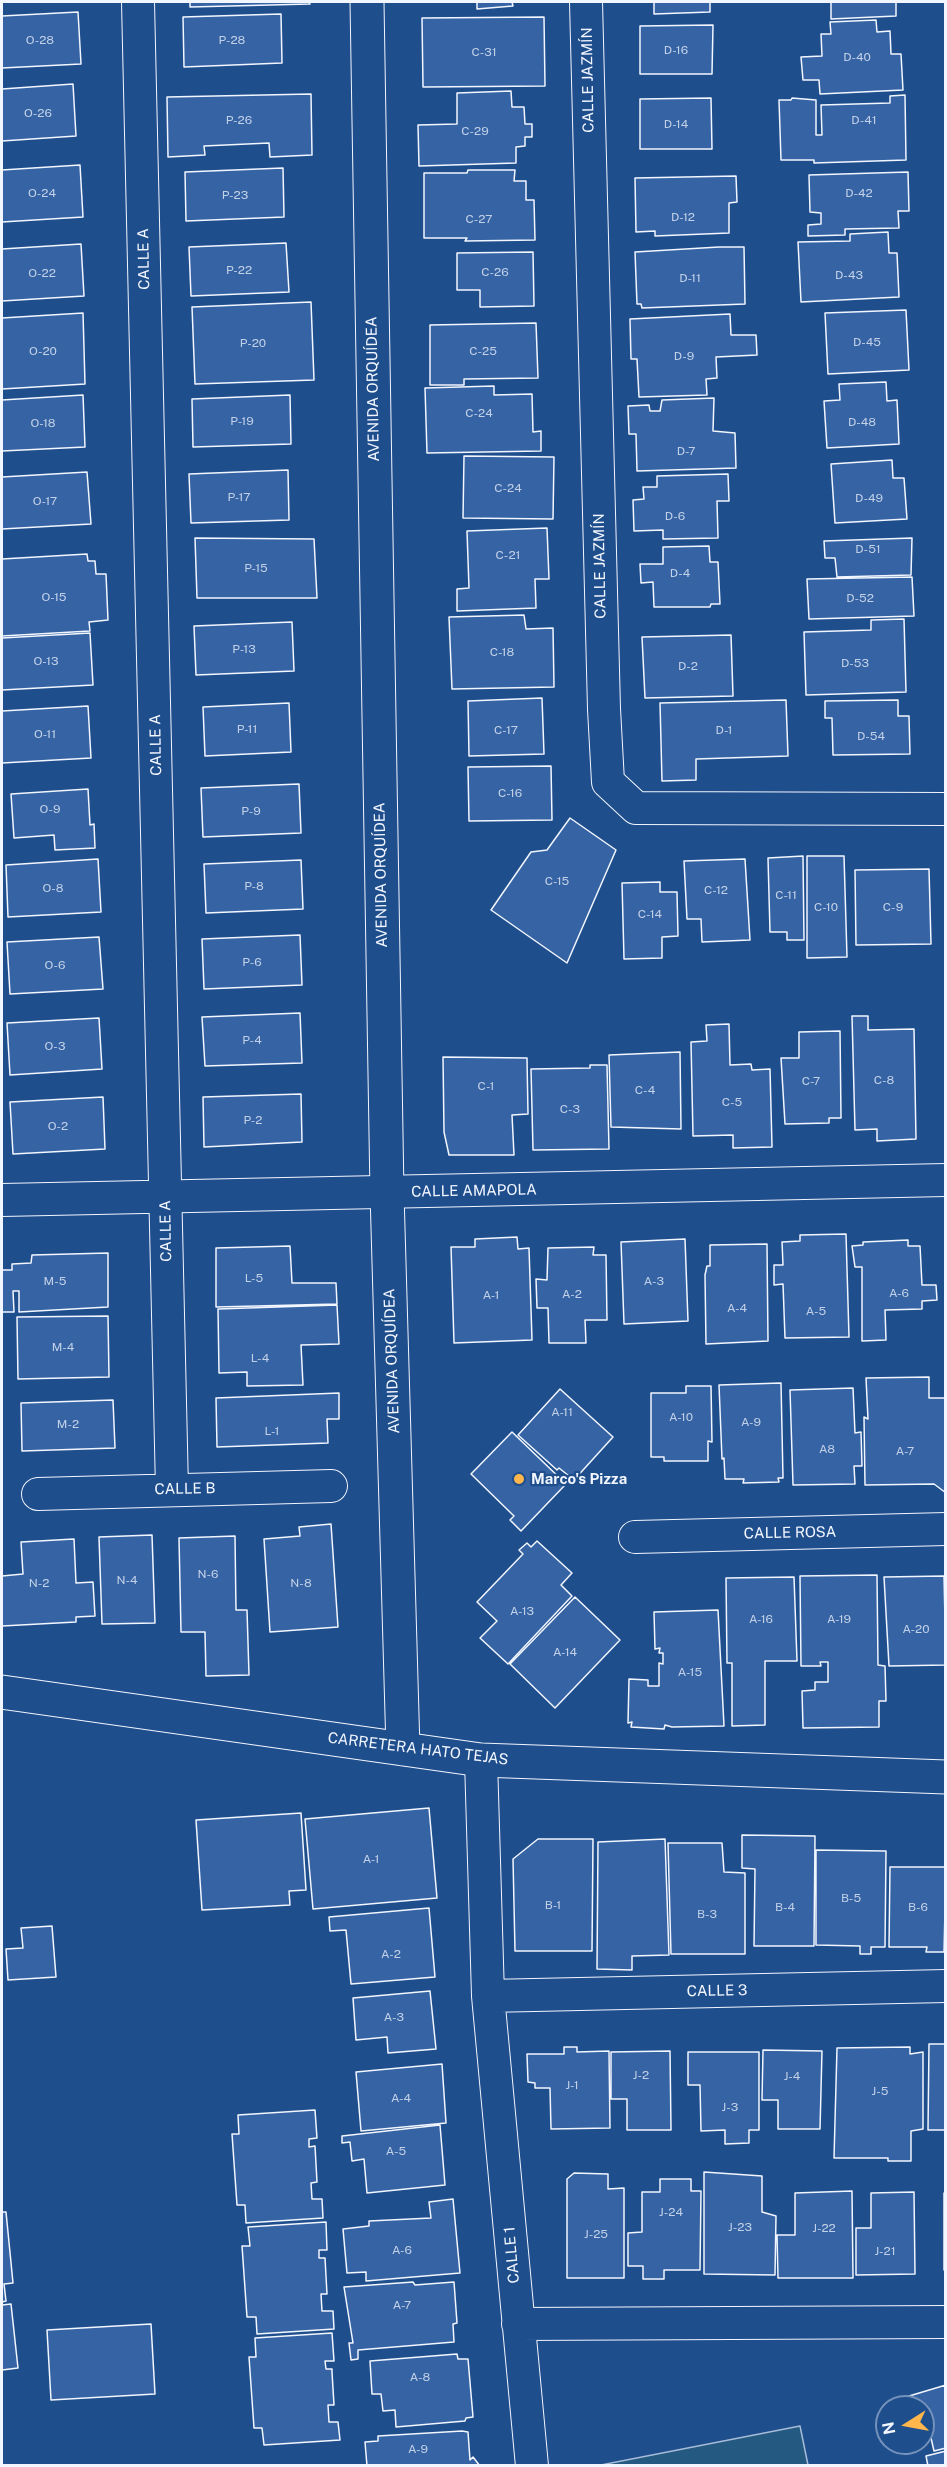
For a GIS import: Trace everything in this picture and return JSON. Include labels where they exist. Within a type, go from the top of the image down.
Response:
[{"type":"street","name":"CALLE A","points":[[138,2],[172,1489]]},
{"type":"street","name":"AVENIDA ORQUÍDEA","points":[[367,2],[387,1193],[403,1749]]},
{"type":"street","name":"CALLE JAZMÍN","points":[[586,2],[604,709],[608,782],[636,808],[945,809]]},
{"type":"street","name":"CALLE AMAPOLA","points":[[2,1200],[945,1180]]},
{"type":"street","name":"CALLE B","points":[[38,1494],[331,1486]]},
{"type":"street","name":"CALLE ROSA","points":[[635,1537],[945,1529]]},
{"type":"street","name":"CARRETERA HATO TEJAS","points":[[2,1692],[481,1760],[945,1777]]},
{"type":"street","name":"CALLE 1","points":[[481,1760],[488,1996],[532,2466]]},
{"type":"street","name":"CALLE 3","points":[[488,1996],[945,1986]]},
{"type":"street","points":[[518,2324],[945,2322]]},
{"type":"shaded area","points":[[800,2426],[808,2465],[601,2465]]},
{"type":"building","points":[[190,2],[309,2],[310,4],[190,7]]},
{"type":"building","points":[[477,2],[512,2],[513,6],[477,9]]},
{"type":"building","points":[[654,2],[710,2],[710,12],[654,14]]},
{"type":"building","points":[[831,2],[896,2],[896,16],[831,19]]},
{"type":"building","points":[[78,12],[81,64],[2,68],[2,16]]},
{"type":"building","points":[[281,14],[282,63],[184,67],[183,17]]},
{"type":"building","points":[[544,17],[545,86],[423,87],[422,18]]},
{"type":"building","points":[[876,20],[877,32],[890,31],[891,54],[901,54],[903,90],[820,94],[819,80],[803,80],[801,57],[822,56],[821,34],[831,34],[830,22]]},
{"type":"building","points":[[713,25],[712,74],[640,74],[640,26]]},
{"type":"building","points":[[73,84],[76,136],[2,141],[2,89]]},
{"type":"building","points":[[511,91],[512,107],[524,107],[525,124],[532,124],[532,137],[525,137],[525,146],[516,147],[516,163],[419,166],[418,125],[457,124],[457,93]]},
{"type":"building","points":[[311,94],[312,155],[270,157],[269,143],[204,146],[205,155],[168,157],[167,97]]},
{"type":"building","points":[[905,95],[906,160],[814,163],[814,160],[781,160],[779,100],[791,100],[792,98],[816,100],[816,135],[822,135],[821,105],[890,103],[890,96]]},
{"type":"building","points":[[711,98],[712,149],[640,149],[640,99]]},
{"type":"building","points":[[80,165],[83,217],[2,222],[2,170]]},
{"type":"building","points":[[283,168],[284,217],[186,221],[185,172]]},
{"type":"building","points":[[468,170],[515,170],[514,181],[526,181],[526,200],[534,200],[535,240],[465,241],[467,238],[424,238],[424,173],[467,173]]},
{"type":"building","points":[[908,172],[909,211],[898,211],[899,228],[845,229],[845,235],[808,236],[808,225],[821,224],[821,213],[810,212],[809,175]]},
{"type":"building","points":[[736,176],[737,202],[729,203],[729,233],[655,236],[655,231],[636,232],[635,178]]},
{"type":"building","points":[[888,232],[889,253],[897,253],[899,297],[801,302],[798,242],[850,241],[850,234]]},
{"type":"building","points":[[286,243],[289,292],[191,296],[189,247]]},
{"type":"building","points":[[81,244],[84,296],[2,301],[2,249]]},
{"type":"building","points":[[744,247],[745,304],[642,308],[641,304],[637,304],[635,252]]},
{"type":"building","points":[[533,252],[534,306],[480,307],[480,290],[457,290],[457,253]]},
{"type":"building","points":[[311,302],[314,380],[195,384],[192,307]]},
{"type":"building","points":[[906,310],[909,370],[828,374],[825,313]]},
{"type":"building","points":[[83,313],[85,384],[2,389],[2,318]]},
{"type":"building","points":[[730,314],[731,335],[756,335],[757,355],[716,357],[717,378],[706,379],[707,395],[639,397],[637,359],[631,359],[630,319]]},
{"type":"building","points":[[536,323],[538,378],[464,379],[464,385],[430,385],[430,325]]},
{"type":"building","points":[[886,382],[887,401],[897,400],[899,444],[827,448],[824,401],[840,400],[839,384]]},
{"type":"building","points":[[494,386],[494,395],[532,394],[533,432],[541,431],[541,451],[427,453],[425,388]]},
{"type":"building","points":[[83,395],[85,447],[2,451],[2,400]]},
{"type":"building","points":[[290,395],[291,444],[193,447],[192,399]]},
{"type":"building","points":[[714,398],[713,431],[735,433],[736,468],[637,471],[636,434],[629,434],[628,406],[649,405],[650,411],[660,411],[662,400]]},
{"type":"building","points":[[464,456],[554,457],[553,519],[463,518]]},
{"type":"building","points":[[892,460],[893,478],[904,478],[907,519],[835,523],[831,464]]},
{"type":"building","points":[[288,470],[289,520],[191,523],[189,474]]},
{"type":"building","points":[[87,472],[91,524],[2,529],[2,477]]},
{"type":"building","points":[[728,474],[729,501],[717,501],[718,538],[663,539],[663,530],[634,531],[633,500],[644,499],[643,487],[657,487],[657,476]]},
{"type":"building","points":[[547,528],[549,579],[535,579],[536,608],[457,611],[457,589],[469,588],[467,531]]},
{"type":"building","points":[[195,538],[314,539],[317,598],[197,598]]},
{"type":"building","points":[[912,538],[911,575],[837,577],[835,558],[825,558],[824,541]]},
{"type":"building","points":[[709,546],[710,562],[718,562],[720,604],[711,604],[710,607],[654,607],[653,582],[641,583],[640,564],[663,564],[663,547]]},
{"type":"building","points":[[87,554],[88,561],[95,561],[96,574],[106,574],[108,620],[89,622],[90,631],[2,636],[2,559]]},
{"type":"building","points":[[912,577],[914,616],[809,619],[807,579]]},
{"type":"building","points":[[524,615],[526,629],[553,628],[554,687],[452,689],[449,617]]},
{"type":"building","points":[[904,619],[906,692],[806,695],[804,632],[871,630],[871,620]]},
{"type":"building","points":[[292,622],[294,671],[196,675],[194,626]]},
{"type":"building","points":[[90,633],[93,685],[2,690],[2,638]]},
{"type":"building","points":[[731,635],[733,696],[645,698],[642,637]]},
{"type":"building","points":[[542,698],[544,754],[469,756],[468,701]]},
{"type":"building","points":[[786,700],[788,756],[696,759],[696,780],[662,781],[660,703]]},
{"type":"building","points":[[898,700],[898,716],[909,716],[910,754],[833,755],[832,718],[825,718],[825,701]]},
{"type":"building","points":[[289,703],[291,752],[205,756],[203,707]]},
{"type":"building","points":[[88,706],[91,758],[2,763],[2,711]]},
{"type":"building","points":[[551,766],[552,820],[469,821],[468,767]]},
{"type":"building","points":[[299,784],[301,833],[203,837],[201,788]]},
{"type":"building","points":[[88,789],[90,825],[94,824],[95,848],[55,850],[54,835],[14,838],[11,794]]},
{"type":"building","points":[[570,818],[616,850],[567,963],[491,910],[531,852],[547,850]]},
{"type":"building","points":[[803,856],[804,940],[787,940],[787,932],[770,932],[768,858]]},
{"type":"building","points":[[807,856],[844,856],[847,957],[807,958]]},
{"type":"building","points":[[98,859],[101,912],[8,917],[6,865]]},
{"type":"building","points":[[745,859],[750,940],[702,942],[701,919],[687,919],[684,861]]},
{"type":"building","points":[[301,860],[303,909],[206,913],[204,864]]},
{"type":"building","points":[[929,869],[931,944],[856,945],[855,870]]},
{"type":"building","points":[[660,882],[660,892],[677,892],[678,936],[662,937],[662,958],[624,959],[622,883]]},
{"type":"building","points":[[300,935],[302,985],[204,989],[202,939]]},
{"type":"building","points":[[99,937],[103,989],[10,994],[7,942]]},
{"type":"building","points":[[300,1013],[302,1063],[205,1066],[202,1017]]},
{"type":"building","points":[[852,1016],[868,1016],[868,1030],[914,1029],[916,1139],[877,1141],[877,1129],[855,1130]]},
{"type":"building","points":[[99,1018],[102,1069],[10,1075],[7,1023]]},
{"type":"building","points":[[729,1024],[730,1065],[751,1064],[752,1070],[770,1069],[772,1147],[733,1148],[733,1135],[693,1136],[691,1042],[707,1041],[706,1025]]},
{"type":"building","points":[[840,1031],[841,1118],[829,1118],[829,1123],[785,1124],[781,1058],[799,1058],[799,1032]]},
{"type":"building","points":[[680,1052],[681,1129],[611,1127],[609,1055]]},
{"type":"building","points":[[443,1057],[527,1058],[528,1114],[512,1115],[514,1155],[449,1155],[444,1132]]},
{"type":"building","points":[[590,1065],[607,1065],[609,1149],[533,1150],[531,1069],[590,1068]]},
{"type":"building","points":[[301,1094],[302,1142],[204,1147],[203,1097]]},
{"type":"building","points":[[103,1097],[105,1149],[13,1154],[10,1102]]},
{"type":"building","points":[[846,1234],[849,1337],[785,1338],[783,1284],[774,1285],[774,1265],[783,1265],[782,1242],[800,1241],[800,1235]]},
{"type":"building","points":[[517,1237],[518,1249],[529,1248],[532,1340],[454,1343],[451,1247],[475,1247],[475,1239]]},
{"type":"building","points":[[685,1239],[688,1321],[624,1324],[621,1242]]},
{"type":"building","points":[[908,1240],[908,1246],[920,1246],[922,1285],[936,1285],[937,1300],[922,1301],[922,1309],[885,1310],[886,1340],[862,1341],[862,1267],[855,1267],[852,1246],[863,1245],[863,1242]]},
{"type":"building","points":[[767,1244],[768,1341],[706,1344],[705,1275],[707,1266],[710,1266],[710,1245]]},
{"type":"building","points":[[290,1246],[292,1283],[336,1283],[337,1304],[216,1307],[216,1248]]},
{"type":"building","points":[[594,1247],[593,1255],[606,1255],[607,1320],[585,1320],[586,1343],[549,1343],[548,1308],[537,1308],[536,1279],[547,1280],[548,1248]]},
{"type":"building","points":[[108,1253],[108,1307],[19,1312],[19,1291],[13,1291],[14,1312],[2,1312],[2,1270],[12,1270],[12,1264],[31,1263],[32,1255]]},
{"type":"building","points":[[337,1305],[339,1344],[301,1345],[303,1385],[247,1386],[247,1372],[219,1373],[218,1309]]},
{"type":"building","points":[[108,1316],[109,1377],[18,1379],[17,1317]]},
{"type":"building","points":[[929,1377],[929,1398],[946,1398],[946,1493],[934,1484],[865,1485],[864,1417],[868,1419],[866,1378]]},
{"type":"building","points":[[781,1383],[783,1478],[778,1478],[779,1482],[743,1483],[744,1479],[725,1479],[719,1385]]},
{"type":"building","points":[[686,1386],[711,1386],[712,1442],[708,1441],[708,1461],[664,1461],[664,1457],[651,1457],[651,1393],[686,1393]]},
{"type":"building","points":[[853,1388],[855,1433],[861,1432],[862,1466],[854,1466],[855,1484],[793,1485],[790,1390]]},
{"type":"building","points":[[560,1389],[613,1437],[574,1480],[559,1468],[557,1470],[518,1435]]},
{"type":"building","points":[[339,1393],[339,1419],[327,1419],[328,1443],[217,1447],[216,1398]]},
{"type":"building","points":[[113,1400],[115,1448],[22,1451],[21,1403]]},
{"type":"building","name":"Marco's Pizza","points":[[512,1432],[566,1484],[521,1531],[510,1520],[514,1516],[471,1474]]},
{"type":"building","points":[[331,1524],[338,1627],[270,1632],[264,1539],[300,1536],[299,1527]]},
{"type":"building","points":[[152,1535],[155,1623],[102,1624],[99,1537]]},
{"type":"building","points":[[235,1536],[236,1610],[247,1610],[249,1675],[206,1676],[205,1632],[181,1632],[179,1538]]},
{"type":"building","points":[[74,1539],[76,1583],[93,1582],[95,1616],[76,1617],[76,1622],[2,1626],[2,1576],[23,1574],[21,1542]]},
{"type":"building","points":[[537,1541],[572,1573],[561,1585],[572,1596],[508,1664],[480,1638],[497,1621],[477,1602],[523,1554],[519,1550],[527,1543],[531,1547]]},
{"type":"building","points":[[877,1575],[878,1665],[885,1666],[886,1701],[879,1701],[879,1727],[803,1728],[802,1691],[815,1690],[815,1682],[828,1682],[828,1662],[820,1662],[821,1666],[801,1666],[800,1576]]},
{"type":"building","points":[[944,1576],[946,1665],[889,1666],[884,1577]]},
{"type":"building","points":[[794,1577],[797,1661],[765,1661],[765,1725],[732,1726],[732,1663],[727,1663],[726,1578]]},
{"type":"building","points":[[575,1597],[620,1640],[555,1708],[510,1664]]},
{"type":"building","points":[[718,1610],[724,1726],[672,1727],[665,1725],[664,1729],[631,1727],[632,1722],[628,1723],[629,1679],[648,1680],[648,1686],[659,1686],[659,1663],[663,1664],[663,1653],[659,1653],[660,1648],[655,1649],[654,1612]]},
{"type":"building","points":[[429,1808],[437,1898],[313,1909],[305,1819]]},
{"type":"building","points":[[301,1813],[306,1890],[289,1891],[290,1905],[202,1910],[196,1820]]},
{"type":"building","points":[[742,1835],[815,1836],[814,1946],[754,1946],[755,1869],[742,1868]]},
{"type":"building","points":[[538,1839],[593,1839],[592,1951],[515,1951],[513,1859]]},
{"type":"building","points":[[665,1839],[669,1955],[632,1956],[632,1970],[597,1969],[598,1842]]},
{"type":"building","points":[[668,1843],[722,1843],[724,1872],[745,1873],[745,1954],[671,1954]]},
{"type":"building","points":[[816,1850],[886,1851],[885,1947],[871,1947],[871,1954],[860,1954],[860,1946],[816,1945]]},
{"type":"building","points":[[890,1867],[946,1867],[944,1952],[926,1952],[927,1947],[889,1947]]},
{"type":"building","points":[[429,1908],[435,1977],[351,1984],[346,1930],[330,1931],[329,1917]]},
{"type":"building","points":[[52,1926],[56,1977],[8,1980],[6,1949],[23,1948],[21,1928]]},
{"type":"building","points":[[430,1991],[436,2049],[388,2053],[387,2037],[356,2040],[353,1998]]},
{"type":"building","points":[[929,2044],[946,2044],[946,2130],[928,2130]]},
{"type":"building","points":[[564,2047],[577,2047],[577,2052],[609,2051],[610,2128],[551,2129],[550,2088],[535,2088],[535,2083],[528,2082],[527,2054],[564,2054]]},
{"type":"building","points":[[910,2047],[910,2054],[923,2052],[923,2129],[911,2131],[911,2161],[888,2161],[888,2158],[834,2158],[837,2048]]},
{"type":"building","points":[[763,2050],[822,2051],[820,2129],[778,2129],[778,2100],[762,2100]]},
{"type":"building","points":[[670,2051],[671,2130],[627,2130],[627,2099],[611,2099],[611,2052]]},
{"type":"building","points":[[688,2052],[759,2052],[759,2130],[749,2130],[749,2143],[725,2144],[725,2130],[701,2131],[700,2085],[688,2085]]},
{"type":"building","points":[[442,2064],[446,2123],[361,2131],[356,2072]]},
{"type":"building","points":[[315,2110],[317,2138],[309,2139],[309,2147],[315,2146],[317,2182],[311,2183],[312,2199],[322,2199],[323,2218],[246,2223],[245,2205],[237,2205],[232,2134],[239,2134],[238,2115]]},
{"type":"building","points":[[440,2125],[445,2185],[367,2193],[364,2159],[352,2161],[350,2142],[342,2143],[342,2136]]},
{"type":"building","points":[[704,2172],[762,2176],[762,2212],[776,2216],[775,2275],[704,2274]]},
{"type":"building","points":[[574,2173],[608,2174],[608,2189],[624,2188],[624,2278],[567,2278],[567,2179]]},
{"type":"building","points":[[660,2179],[691,2179],[691,2191],[701,2191],[700,2270],[664,2270],[664,2279],[643,2279],[643,2266],[628,2266],[628,2233],[642,2232],[642,2192],[660,2192]]},
{"type":"building","points":[[852,2191],[853,2278],[778,2278],[777,2235],[795,2235],[795,2193]]},
{"type":"building","points":[[914,2192],[915,2274],[856,2275],[856,2228],[871,2228],[871,2193]]},
{"type":"building","points":[[944,2193],[946,2193],[946,2270],[944,2270]]},
{"type":"building","points":[[453,2199],[460,2273],[366,2281],[366,2272],[347,2273],[343,2229],[369,2226],[369,2221],[431,2218],[429,2202]]},
{"type":"building","points":[[2,2212],[6,2212],[13,2283],[4,2284],[6,2301],[2,2302]]},
{"type":"building","points":[[326,2222],[327,2250],[319,2250],[319,2258],[325,2258],[327,2294],[321,2294],[322,2311],[333,2311],[334,2329],[257,2334],[256,2317],[247,2317],[242,2246],[250,2246],[248,2227]]},
{"type":"building","points":[[413,2282],[415,2285],[454,2282],[457,2323],[453,2324],[454,2342],[358,2350],[358,2359],[351,2360],[349,2343],[353,2343],[344,2287]]},
{"type":"building","points":[[11,2304],[18,2368],[2,2370],[2,2305]]},
{"type":"building","points":[[151,2324],[155,2394],[51,2400],[47,2330]]},
{"type":"building","points":[[332,2333],[334,2361],[325,2361],[326,2369],[332,2369],[334,2405],[328,2405],[329,2422],[338,2422],[340,2440],[264,2445],[262,2428],[254,2428],[249,2357],[256,2357],[255,2338]]},
{"type":"building","points":[[457,2354],[458,2359],[468,2359],[473,2417],[466,2418],[465,2421],[396,2427],[395,2410],[383,2411],[381,2394],[372,2394],[370,2361]]},
{"type":"building","points":[[946,2385],[946,2448],[935,2451],[935,2395],[912,2395]]},
{"type":"building","points":[[468,2432],[470,2460],[473,2457],[480,2466],[367,2466],[365,2442],[378,2441],[378,2436]]},
{"type":"building","points":[[946,2451],[946,2466],[928,2466],[926,2456]]},
{"type":"place","name":"Marco's Pizza","points":[[519,1479]]}]
